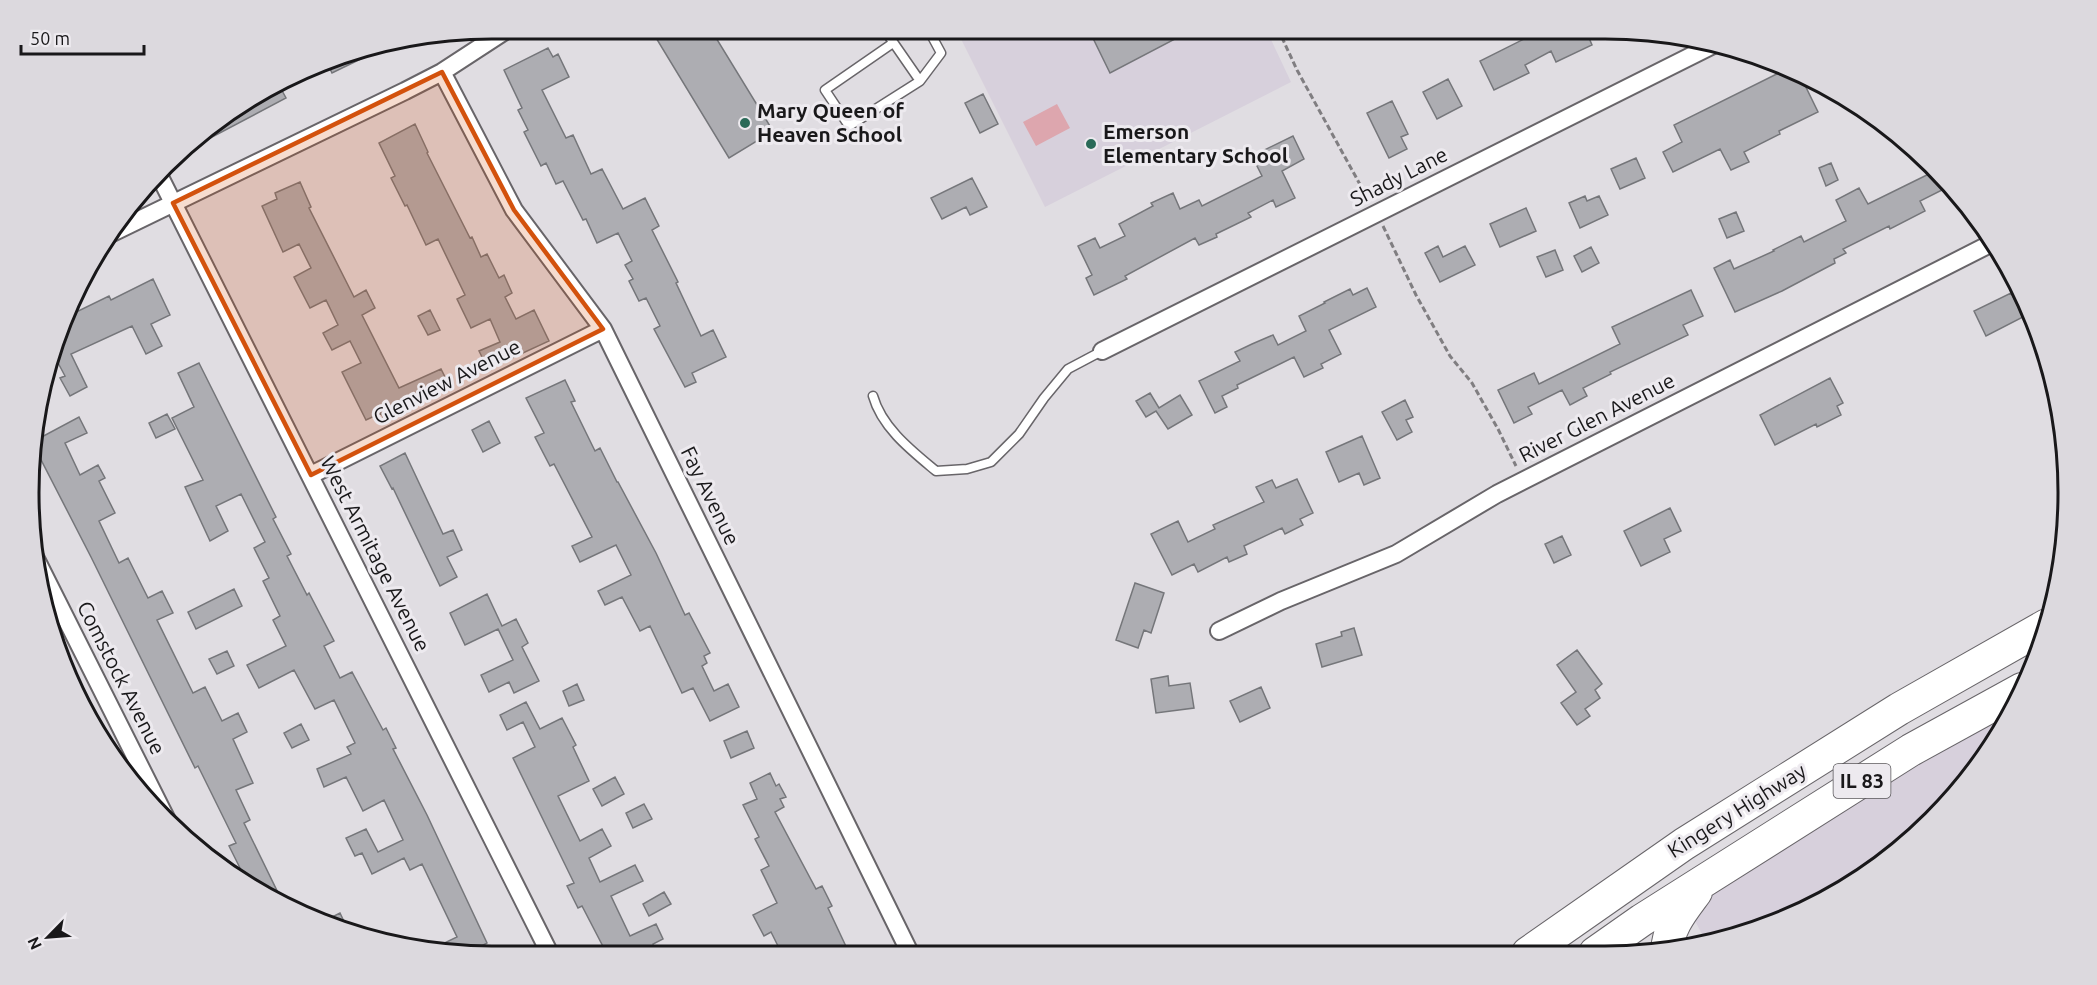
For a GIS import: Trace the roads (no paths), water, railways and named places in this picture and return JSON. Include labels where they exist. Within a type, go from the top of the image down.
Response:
[{"type":"highway","name":"Kingery Highway","points":[[1538,946],[1684,844],[1899,710],[2036,631]]},
{"type":"highway","name":"IL 83","points":[[1606,946],[1706,879],[1911,750],[2009,696]]},
{"type":"highway","points":[[1668,941],[1676,918],[1706,879]]},
{"type":"street","points":[[126,226],[442,72],[491,39]]},
{"type":"street","name":"Shady Lane","points":[[1102,351],[1703,50]]},
{"type":"street","name":"Fay Avenue","points":[[442,72],[514,210],[603,329],[907,946]]},
{"type":"street","name":"West Armitage Avenue","points":[[162,182],[546,946]]},
{"type":"street","name":"River Glen Avenue","points":[[1219,631],[1281,601],[1396,554],[1497,494],[1985,246]]},
{"type":"street","name":"Glenview Avenue","points":[[311,475],[603,329]]},
{"type":"street","name":"Comstock Avenue","points":[[48,581],[154,794]]},
{"type":"lane","points":[[891,39],[920,81]]},
{"type":"lane","points":[[893,43],[825,90],[849,126],[920,81],[941,52],[934,39]]},
{"type":"lane","points":[[873,396],[877,412],[906,446],[936,471],[967,469],[991,462],[1019,434],[1068,369],[1102,351]]},
{"type":"place","name":"Mary Queen of Heaven School","points":[[745,123]]},
{"type":"place","name":"Emerson Elementary School","points":[[1091,144]]}]
